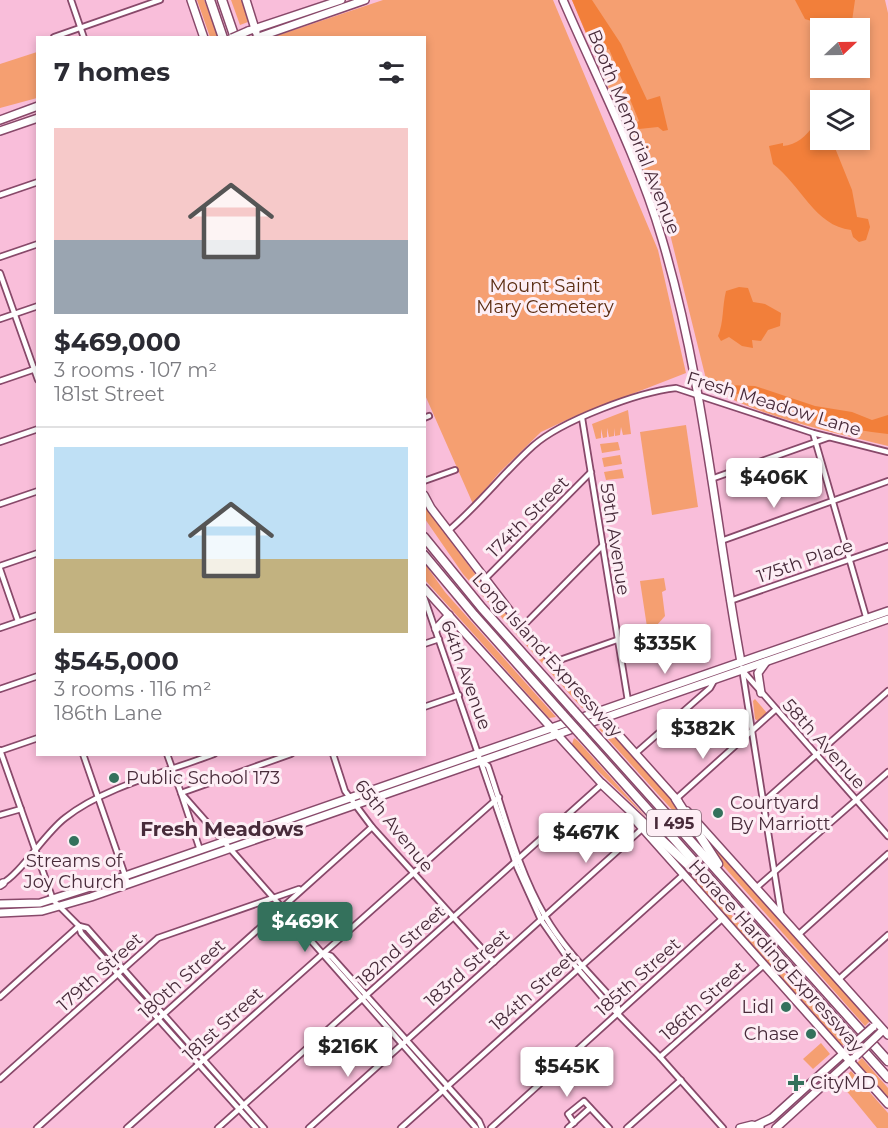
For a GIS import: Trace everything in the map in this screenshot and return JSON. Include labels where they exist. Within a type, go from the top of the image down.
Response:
[{"type":"highway","points":[[210,0],[222,36]]},
{"type":"highway","points":[[222,0],[233,36]]},
{"type":"highway","name":"Long Island Expressway","points":[[426,539],[482,608],[888,1062]]},
{"type":"highway","name":"Long Island Expressway","points":[[426,557],[563,715],[888,1078]]},
{"type":"highway","points":[[602,784],[752,926]]},
{"type":"highway","points":[[676,799],[704,846],[756,914]]},
{"type":"main road","points":[[191,0],[203,36]]},
{"type":"main road","points":[[246,0],[255,34]]},
{"type":"main road","points":[[255,34],[341,0]]},
{"type":"main road","points":[[255,34],[365,0]]},
{"type":"main road","name":"Booth Memorial Avenue","points":[[563,0],[645,190],[662,238],[692,352],[741,666]]},
{"type":"main road","points":[[0,120],[36,107]]},
{"type":"main road","points":[[0,131],[36,119]]},
{"type":"main road","name":"Horace Harding Expressway","points":[[426,499],[484,580],[522,627],[798,934],[878,1029],[888,1035]]},
{"type":"main road","name":"Horace Harding Expressway","points":[[426,590],[845,1052],[850,1061],[888,1104]]},
{"type":"main road","points":[[436,629],[449,615]]},
{"type":"main road","points":[[0,904],[28,906],[53,900],[229,849],[480,753],[598,711],[741,666],[887,616]]},
{"type":"main road","points":[[0,913],[30,913],[61,906],[223,842],[483,762],[715,679],[741,666],[767,661],[868,622]]},
{"type":"main road","points":[[761,693],[758,673],[767,661]]},
{"type":"main road","points":[[740,1128],[759,1126],[772,1118],[845,1052],[888,1020]]},
{"type":"main road","points":[[777,1128],[856,1056],[878,1029]]},
{"type":"street","points":[[71,0],[83,36]]},
{"type":"street","points":[[57,36],[160,0]]},
{"type":"street","points":[[0,195],[36,183]]},
{"type":"street","points":[[0,257],[36,245]]},
{"type":"street","points":[[0,273],[36,368],[0,381]]},
{"type":"street","points":[[0,319],[36,307]]},
{"type":"street","name":"Fresh Meadow Lane","points":[[448,531],[476,508],[532,447],[551,432],[655,390],[676,388],[813,433],[888,452]]},
{"type":"street","name":"59th Avenue","points":[[582,418],[628,701]]},
{"type":"street","points":[[0,442],[36,430]]},
{"type":"street","points":[[813,433],[868,622]]},
{"type":"street","points":[[711,479],[830,437]]},
{"type":"street","points":[[426,480],[455,470]]},
{"type":"street","name":"174th Street","points":[[484,580],[591,472]]},
{"type":"street","points":[[721,541],[888,482]]},
{"type":"street","points":[[0,504],[36,492]]},
{"type":"street","points":[[522,627],[603,545]]},
{"type":"street","name":"175th Place","points":[[730,601],[888,546]]},
{"type":"street","points":[[18,621],[0,568],[36,554]]},
{"type":"street","name":"64th Avenue","points":[[426,602],[480,753],[482,768],[493,801],[543,918],[580,967],[617,1004],[619,1013],[723,1128]]},
{"type":"street","points":[[0,628],[36,616]]},
{"type":"street","points":[[426,643],[440,639]]},
{"type":"street","points":[[554,662],[617,640]]},
{"type":"street","name":"58th Avenue","points":[[741,666],[775,710],[888,836]]},
{"type":"street","name":"Booth Memorial Avenue","points":[[741,666],[781,916]]},
{"type":"street","points":[[0,689],[36,677]]},
{"type":"street","points":[[636,753],[715,679]]},
{"type":"street","points":[[681,691],[694,701]]},
{"type":"street","points":[[762,803],[888,691]]},
{"type":"street","points":[[426,706],[459,695]]},
{"type":"street","points":[[676,799],[775,710]]},
{"type":"street","points":[[36,739],[0,751],[53,900],[79,926],[81,933],[256,1128]]},
{"type":"street","points":[[84,756],[126,880]]},
{"type":"street","points":[[168,756],[201,850]]},
{"type":"street","points":[[1,884],[65,818],[98,798],[209,756]]},
{"type":"street","points":[[181,793],[285,756]]},
{"type":"street","name":"65th Avenue","points":[[334,756],[345,791],[353,802],[494,962]]},
{"type":"street","name":"64th Avenue","points":[[483,762],[488,766],[499,797],[517,860]]},
{"type":"street","points":[[756,888],[888,772]]},
{"type":"street","name":"182nd Street","points":[[218,1128],[602,784]]},
{"type":"street","points":[[181,793],[476,1128]]},
{"type":"street","name":"181st Street","points":[[128,1128],[499,797]]},
{"type":"street","points":[[0,816],[21,809]]},
{"type":"street","name":"180th Street","points":[[37,1128],[372,826]]},
{"type":"street","name":"183rd Street","points":[[309,1128],[643,828]]},
{"type":"street","points":[[798,934],[888,854]]},
{"type":"street","name":"184th Street","points":[[401,1128],[683,875]]},
{"type":"street","name":"179th Street","points":[[0,1079],[158,938],[302,888]]},
{"type":"street","name":"185th Street","points":[[491,1128],[723,918]]},
{"type":"street","points":[[79,926],[87,928],[264,1128]]},
{"type":"street","points":[[0,997],[79,926]]},
{"type":"street","points":[[838,980],[888,935]]},
{"type":"street","points":[[322,953],[332,956],[482,1128]]},
{"type":"street","name":"186th Street","points":[[660,1057],[764,965]]},
{"type":"street","points":[[138,996],[144,992]]},
{"type":"street","points":[[179,1041],[184,1036]]},
{"type":"street","points":[[627,1128],[681,1080]]},
{"type":"street","points":[[219,1086],[224,1082]]},
{"type":"street","points":[[574,1123],[568,1116],[569,1112],[582,1101],[609,1128]]},
{"type":"street","points":[[568,1128],[590,1108]]},
{"type":"green space","points":[[197,0],[204,0],[218,36],[210,36]]},
{"type":"green space","points":[[231,0],[242,0],[248,22],[240,25]]},
{"type":"green space","name":"Mount Saint Mary Cemetery","points":[[383,0],[553,0],[658,250],[686,373],[573,417],[541,432],[499,473],[473,504],[426,397],[426,36],[276,36]]},
{"type":"green space","points":[[572,0],[885,0],[888,13],[888,446],[773,415],[708,387],[671,238]]},
{"type":"green space","points":[[36,52],[36,98],[0,108],[0,64]]},
{"type":"green space","points":[[628,410],[631,434],[623,435],[621,427],[620,435],[615,436],[614,428],[614,436],[609,437],[607,428],[607,437],[603,438],[601,429],[601,438],[596,439],[592,424]]},
{"type":"green space","points":[[686,425],[698,507],[652,515],[640,432]]},
{"type":"green space","points":[[618,442],[620,450],[602,453],[600,444]]},
{"type":"green space","points":[[620,455],[622,464],[604,467],[602,458]]},
{"type":"green space","points":[[622,469],[624,478],[606,480],[604,472]]},
{"type":"green space","points":[[426,508],[498,605],[584,701],[584,707],[582,708],[463,574],[426,520]]},
{"type":"green space","points":[[426,565],[445,592],[556,717],[549,718],[426,581]]},
{"type":"green space","points":[[664,578],[666,590],[662,592],[665,616],[657,625],[647,627],[640,581]]},
{"type":"green space","points":[[755,699],[767,713],[758,721],[755,719],[753,701]]},
{"type":"green space","points":[[599,729],[609,730],[671,799],[685,824]]},
{"type":"green space","points":[[574,738],[646,817],[576,750],[572,744]]},
{"type":"green space","points":[[694,824],[870,1021],[865,1026],[711,852]]},
{"type":"green space","points":[[653,835],[702,883],[847,1041],[842,1046]]},
{"type":"green space","points":[[83,930],[116,964],[115,967],[83,933]]},
{"type":"green space","points":[[821,1043],[830,1054],[813,1069],[803,1059]]},
{"type":"green space","points":[[862,1058],[888,1088],[888,1098],[857,1063]]},
{"type":"green space","points":[[851,1071],[888,1113],[888,1128],[877,1128],[840,1083]]},
{"type":"shaded area","points":[[572,0],[592,0],[621,44],[647,100],[660,96],[668,130],[663,131],[658,127],[639,129],[636,123],[639,121],[609,49],[595,54]]},
{"type":"shaded area","points":[[795,0],[855,0],[852,18],[805,19]]},
{"type":"shaded area","points":[[810,129],[810,150],[836,150],[852,190],[857,217],[868,219],[870,227],[866,240],[859,242],[853,237],[851,230],[827,221],[773,164],[769,146],[783,143],[783,146],[793,144]]},
{"type":"shaded area","points":[[739,287],[748,288],[753,302],[765,304],[781,313],[780,326],[768,330],[761,341],[752,340],[753,348],[742,346],[729,337],[721,341],[718,336],[726,291]]},
{"type":"shaded area","points":[[714,379],[727,385],[755,386],[815,406],[852,412],[872,420],[888,415],[888,434],[843,427],[798,416],[713,383]]},
{"type":"place","name":"Public School 173","points":[[114,778]]},
{"type":"place","name":"Courtyard By Marriott","points":[[718,813]]},
{"type":"place","name":"Streams of Joy Church","points":[[74,841]]},
{"type":"place","name":"Lidl","points":[[786,1007]]},
{"type":"place","name":"Chase","points":[[811,1034]]},
{"type":"place","name":"CityMD","points":[[796,1083]]},
{"type":"district","name":"Fresh Meadows","points":[[222,829]]}]
